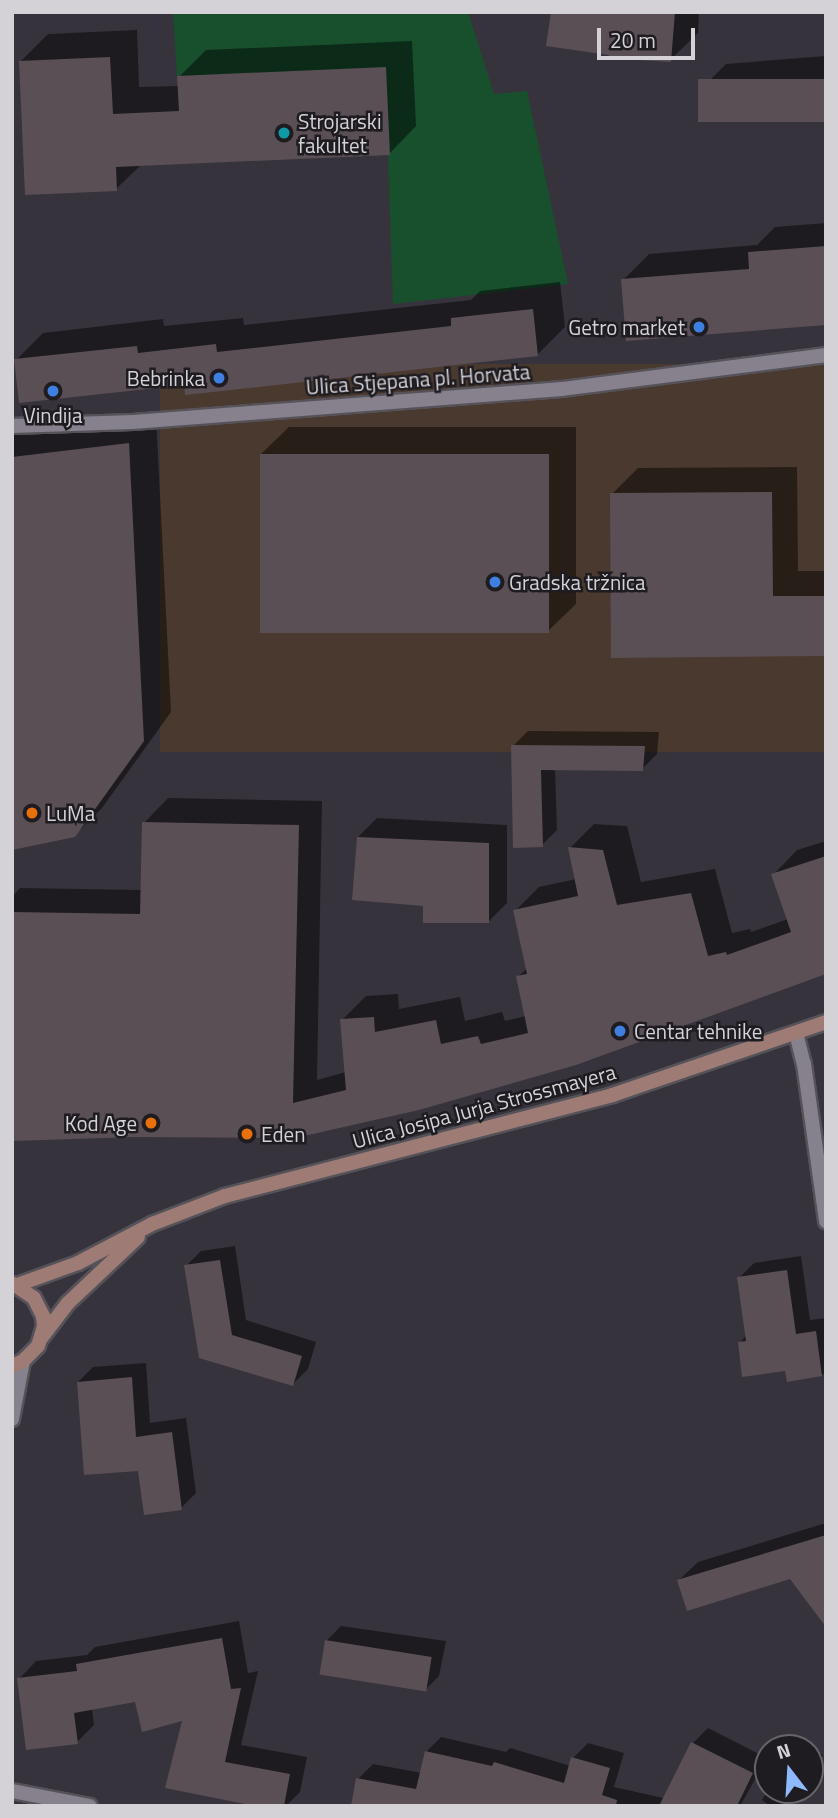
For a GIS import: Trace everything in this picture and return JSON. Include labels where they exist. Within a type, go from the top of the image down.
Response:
[{"type":"main road","name":"Ulica Josipa Jurja Strossmayera","points":[[15,1284],[78,1263],[152,1224],[225,1196],[612,1095],[826,1022]]},
{"type":"main road","points":[[18,1364],[38,1346],[68,1303],[152,1224]]},
{"type":"main road","points":[[15,1284],[26,1290],[39,1306],[44,1326],[42,1337]]},
{"type":"street","name":"Ulica Stjepana pl. Horvata","points":[[12,426],[133,422],[562,389],[826,355]]},
{"type":"street","points":[[796,1033],[804,1064],[826,1221]]},
{"type":"street","points":[[12,1419],[18,1364]]},
{"type":"street","points":[[12,1791],[90,1806]]},
{"type":"shaded area","name":"Gradska tržnica","points":[[160,364],[826,364],[826,752],[160,752]]},
{"type":"green space","points":[[173,12],[468,12],[494,94],[527,91],[568,284],[393,304],[385,68],[177,76]]},
{"type":"building","points":[[551,12],[675,12],[671,62],[608,58],[609,55],[546,46]]},
{"type":"building","points":[[110,57],[113,114],[179,111],[177,76],[386,67],[390,155],[116,167],[117,191],[25,195],[19,61]]},
{"type":"building","points":[[698,79],[826,79],[826,122],[698,122]]},
{"type":"building","points":[[826,246],[826,325],[626,341],[621,279],[749,269],[748,252]]},
{"type":"building","points":[[533,309],[538,356],[185,395],[184,385],[19,403],[14,359],[137,346],[138,353],[216,344],[217,352],[451,326],[451,318]]},
{"type":"building","points":[[129,443],[144,741],[75,837],[12,850],[12,457]]},
{"type":"building","points":[[260,454],[549,454],[549,633],[260,633]]},
{"type":"building","points":[[772,492],[773,596],[826,596],[826,656],[611,658],[610,493]]},
{"type":"building","points":[[511,745],[645,746],[643,771],[541,770],[543,847],[513,848]]},
{"type":"building","points":[[142,822],[299,825],[293,1103],[346,1090],[340,1019],[374,1017],[375,1032],[436,1020],[441,1044],[478,1036],[481,1044],[528,1033],[516,976],[527,974],[513,910],[578,896],[568,847],[603,850],[617,905],[691,893],[708,956],[726,952],[727,955],[791,932],[771,874],[826,856],[826,974],[576,1065],[419,1110],[295,1138],[135,1137],[12,1141],[12,912],[140,914]]},
{"type":"building","points":[[357,837],[489,843],[489,923],[423,923],[423,906],[352,900]]},
{"type":"building","points":[[220,1260],[232,1335],[302,1356],[293,1386],[199,1358],[184,1265]]},
{"type":"building","points":[[787,1270],[796,1334],[816,1331],[822,1376],[787,1382],[785,1371],[742,1377],[738,1342],[746,1341],[737,1277]]},
{"type":"building","points":[[132,1377],[136,1437],[172,1432],[182,1510],[144,1515],[138,1471],[84,1475],[77,1382]]},
{"type":"building","points":[[826,1535],[826,1627],[790,1579],[687,1611],[677,1580]]},
{"type":"building","points":[[222,1638],[231,1689],[241,1688],[225,1762],[290,1774],[284,1806],[255,1806],[165,1788],[182,1721],[142,1732],[135,1702],[74,1713],[78,1744],[26,1750],[17,1678],[77,1671],[76,1664]]},
{"type":"building","points":[[325,1640],[432,1657],[426,1691],[320,1675]]},
{"type":"building","points":[[691,1742],[753,1773],[737,1806],[659,1806]]},
{"type":"building","points":[[425,1751],[492,1766],[494,1762],[564,1783],[571,1757],[610,1768],[602,1795],[617,1800],[616,1806],[351,1806],[356,1778],[416,1789]]},
{"type":"place","name":"Strojarski fakultet","points":[[284,133]]},
{"type":"place","name":"Getro market","points":[[699,327]]},
{"type":"place","name":"Bebrinka","points":[[219,378]]},
{"type":"place","name":"Vindija","points":[[53,391]]},
{"type":"place","name":"Gradska tržnica","points":[[495,582]]},
{"type":"place","name":"LuMa","points":[[32,813]]},
{"type":"place","name":"Centar tehnike","points":[[620,1031]]},
{"type":"place","name":"Kod Age","points":[[151,1123]]},
{"type":"place","name":"Eden","points":[[247,1134]]}]
